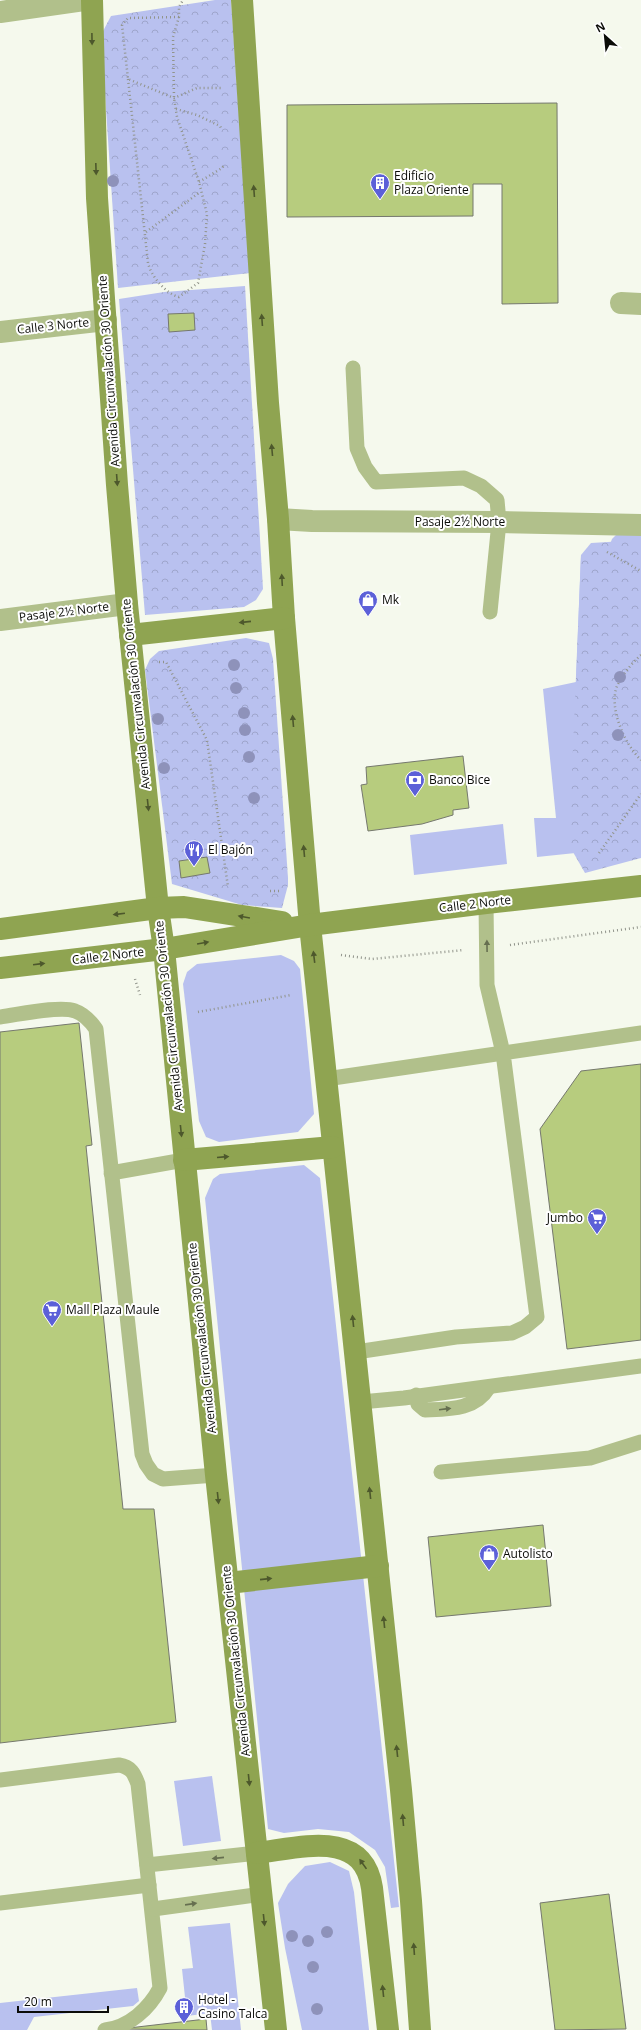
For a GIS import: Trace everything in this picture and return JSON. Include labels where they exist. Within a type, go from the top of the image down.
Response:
[{"type":"main road","name":"Avenida Circunvalación 30 Oriente","points":[[92,0],[97,198],[127,604],[158,908],[164,949],[216,1475],[276,2030]]},
{"type":"main road","points":[[242,0],[268,404],[278,519],[284,618],[310,925],[378,1566],[410,1894],[420,2030]]},
{"type":"main road","points":[[130,635],[284,618]]},
{"type":"main road","name":"Calle 2 Norte","points":[[0,968],[164,949],[310,925],[486,902],[641,886]]},
{"type":"main road","name":"Calle 2 Norte","points":[[0,929],[158,908],[184,907],[259,919],[310,925]]},
{"type":"main road","points":[[184,1160],[334,1147]]},
{"type":"main road","points":[[228,1583],[378,1566]]},
{"type":"main road","points":[[257,1853],[305,1847],[339,1847],[349,1850],[365,1866],[370,1877],[372,1888],[388,2030]]},
{"type":"street","points":[[0,12],[84,0]]},
{"type":"street","name":"Calle 3 Norte","points":[[0,332],[106,320]]},
{"type":"street","name":"Pasaje 2½ Norte","points":[[278,519],[312,521],[499,522],[641,525]]},
{"type":"street","name":"Pasaje 2½ Norte","points":[[0,620],[127,604]]},
{"type":"lane","points":[[353,368],[357,448],[365,467],[376,482],[464,478],[481,486],[497,500],[499,522],[490,612]]},
{"type":"lane","points":[[356,1352],[456,1337],[512,1333],[525,1327],[537,1317],[503,1053],[488,985],[486,902]]},
{"type":"lane","points":[[0,1017],[62,1009],[76,1011],[88,1019],[96,1029],[142,1454],[146,1464],[153,1474],[162,1479],[216,1475]]},
{"type":"lane","points":[[326,1079],[641,1034]]},
{"type":"lane","points":[[111,1173],[184,1160]]},
{"type":"lane","points":[[361,1402],[416,1395],[418,1404],[425,1410],[445,1409],[472,1404],[483,1396],[489,1387],[641,1366]]},
{"type":"lane","points":[[441,1472],[590,1458],[641,1442]]},
{"type":"lane","points":[[0,1780],[119,1765],[126,1766],[134,1773],[138,1784],[153,1909],[160,1988],[154,2000],[131,2021],[118,2028],[105,2030]]},
{"type":"lane","points":[[147,1865],[257,1853]]},
{"type":"lane","points":[[0,1903],[149,1885]]},
{"type":"lane","points":[[153,1909],[262,1894]]},
{"type":"path","points":[[179,18],[128,18],[122,25],[150,269],[168,293],[174,296],[182,296],[198,283],[205,244],[207,214],[200,192],[199,182],[177,117],[174,98],[172,53],[173,37],[179,18],[179,7],[183,0]]},
{"type":"path","points":[[128,79],[174,98],[198,88],[229,88]]},
{"type":"path","points":[[176,109],[197,114],[220,126],[225,136]]},
{"type":"path","points":[[199,182],[222,168],[227,161]]},
{"type":"path","points":[[146,232],[200,192]]},
{"type":"path","points":[[641,655],[617,685],[615,708],[624,738],[641,760]]},
{"type":"path","points":[[133,661],[166,662],[208,740],[228,892]]},
{"type":"path","points":[[599,853],[641,794]]},
{"type":"path","points":[[132,953],[134,975],[140,996],[150,1006],[191,1014],[318,990]]},
{"type":"path","points":[[341,953],[342,960]]},
{"type":"green space","points":[[215,0],[231,0],[250,273],[118,288],[101,35],[111,16]]},
{"type":"green space","points":[[245,286],[263,589],[256,600],[244,607],[145,615],[119,299],[164,292]]},
{"type":"green space","points":[[618,533],[641,534],[641,566],[609,547],[612,539]]},
{"type":"green space","points":[[641,540],[641,858],[585,873],[569,845],[581,555],[591,543]]},
{"type":"green space","points":[[581,555],[585,852],[537,857],[534,818],[556,818],[543,689],[576,682]]},
{"type":"green space","points":[[246,638],[269,643],[273,659],[288,878],[288,885],[282,908],[242,905],[172,884],[145,670],[150,659],[159,651]]},
{"type":"green space","points":[[503,824],[507,864],[414,875],[410,835]]},
{"type":"green space","points":[[281,955],[294,961],[300,969],[314,1114],[298,1132],[219,1142],[206,1137],[199,1121],[183,984],[187,972],[197,964]]},
{"type":"green space","points":[[304,1165],[320,1178],[399,1907],[391,1908],[385,1867],[375,1850],[349,1832],[318,1829],[284,1833],[268,1829],[205,1198],[213,1179],[220,1174]]},
{"type":"green space","points":[[212,1776],[221,1841],[183,1846],[174,1781]]},
{"type":"green space","points":[[330,1862],[349,1871],[354,1892],[369,2030],[302,2030],[285,1948],[278,1903],[288,1884],[305,1866]]},
{"type":"green space","points":[[230,1923],[241,2030],[212,2030],[210,2013],[187,2016],[182,1969],[193,1968],[188,1927]]},
{"type":"green space","points":[[137,1988],[139,2001],[133,2006],[34,2017],[27,2030],[0,2030],[0,2003]]},
{"type":"building","name":"Edificio Plaza Oriente","points":[[557,103],[558,303],[502,304],[502,184],[473,184],[473,216],[287,217],[287,105]]},
{"type":"building","points":[[194,313],[195,330],[169,332],[168,314]]},
{"type":"building","name":"Banco Bice","points":[[463,756],[469,808],[453,810],[453,815],[422,824],[368,831],[361,785],[367,784],[366,767]]},
{"type":"building","name":"El Bajón","points":[[207,857],[210,873],[181,878],[179,861]]},
{"type":"building","name":"Mall Plaza Maule","points":[[79,1023],[92,1145],[86,1146],[123,1509],[154,1509],[176,1722],[0,1743],[0,1032]]},
{"type":"building","name":"Jumbo","points":[[641,1064],[641,1340],[567,1349],[540,1129],[581,1071]]},
{"type":"building","name":"Autolisto","points":[[543,1525],[551,1606],[436,1617],[428,1537]]},
{"type":"building","points":[[609,1894],[626,2029],[555,2030],[540,1903]]},
{"type":"building","name":"Hotel - Casino Talca","points":[[206,2019],[207,2030],[120,2029]]},
{"type":"place","name":"Edificio Plaza Oriente","points":[[380,200]]},
{"type":"place","name":"Mk","points":[[368,617]]},
{"type":"place","name":"Banco Bice","points":[[415,797]]},
{"type":"place","name":"El Bajón","points":[[194,867]]},
{"type":"place","name":"Jumbo","points":[[597,1235]]},
{"type":"place","name":"Mall Plaza Maule","points":[[52,1327]]},
{"type":"place","name":"Autolisto","points":[[489,1571]]},
{"type":"place","name":"Hotel - Casino Talca","points":[[184,2024]]}]
